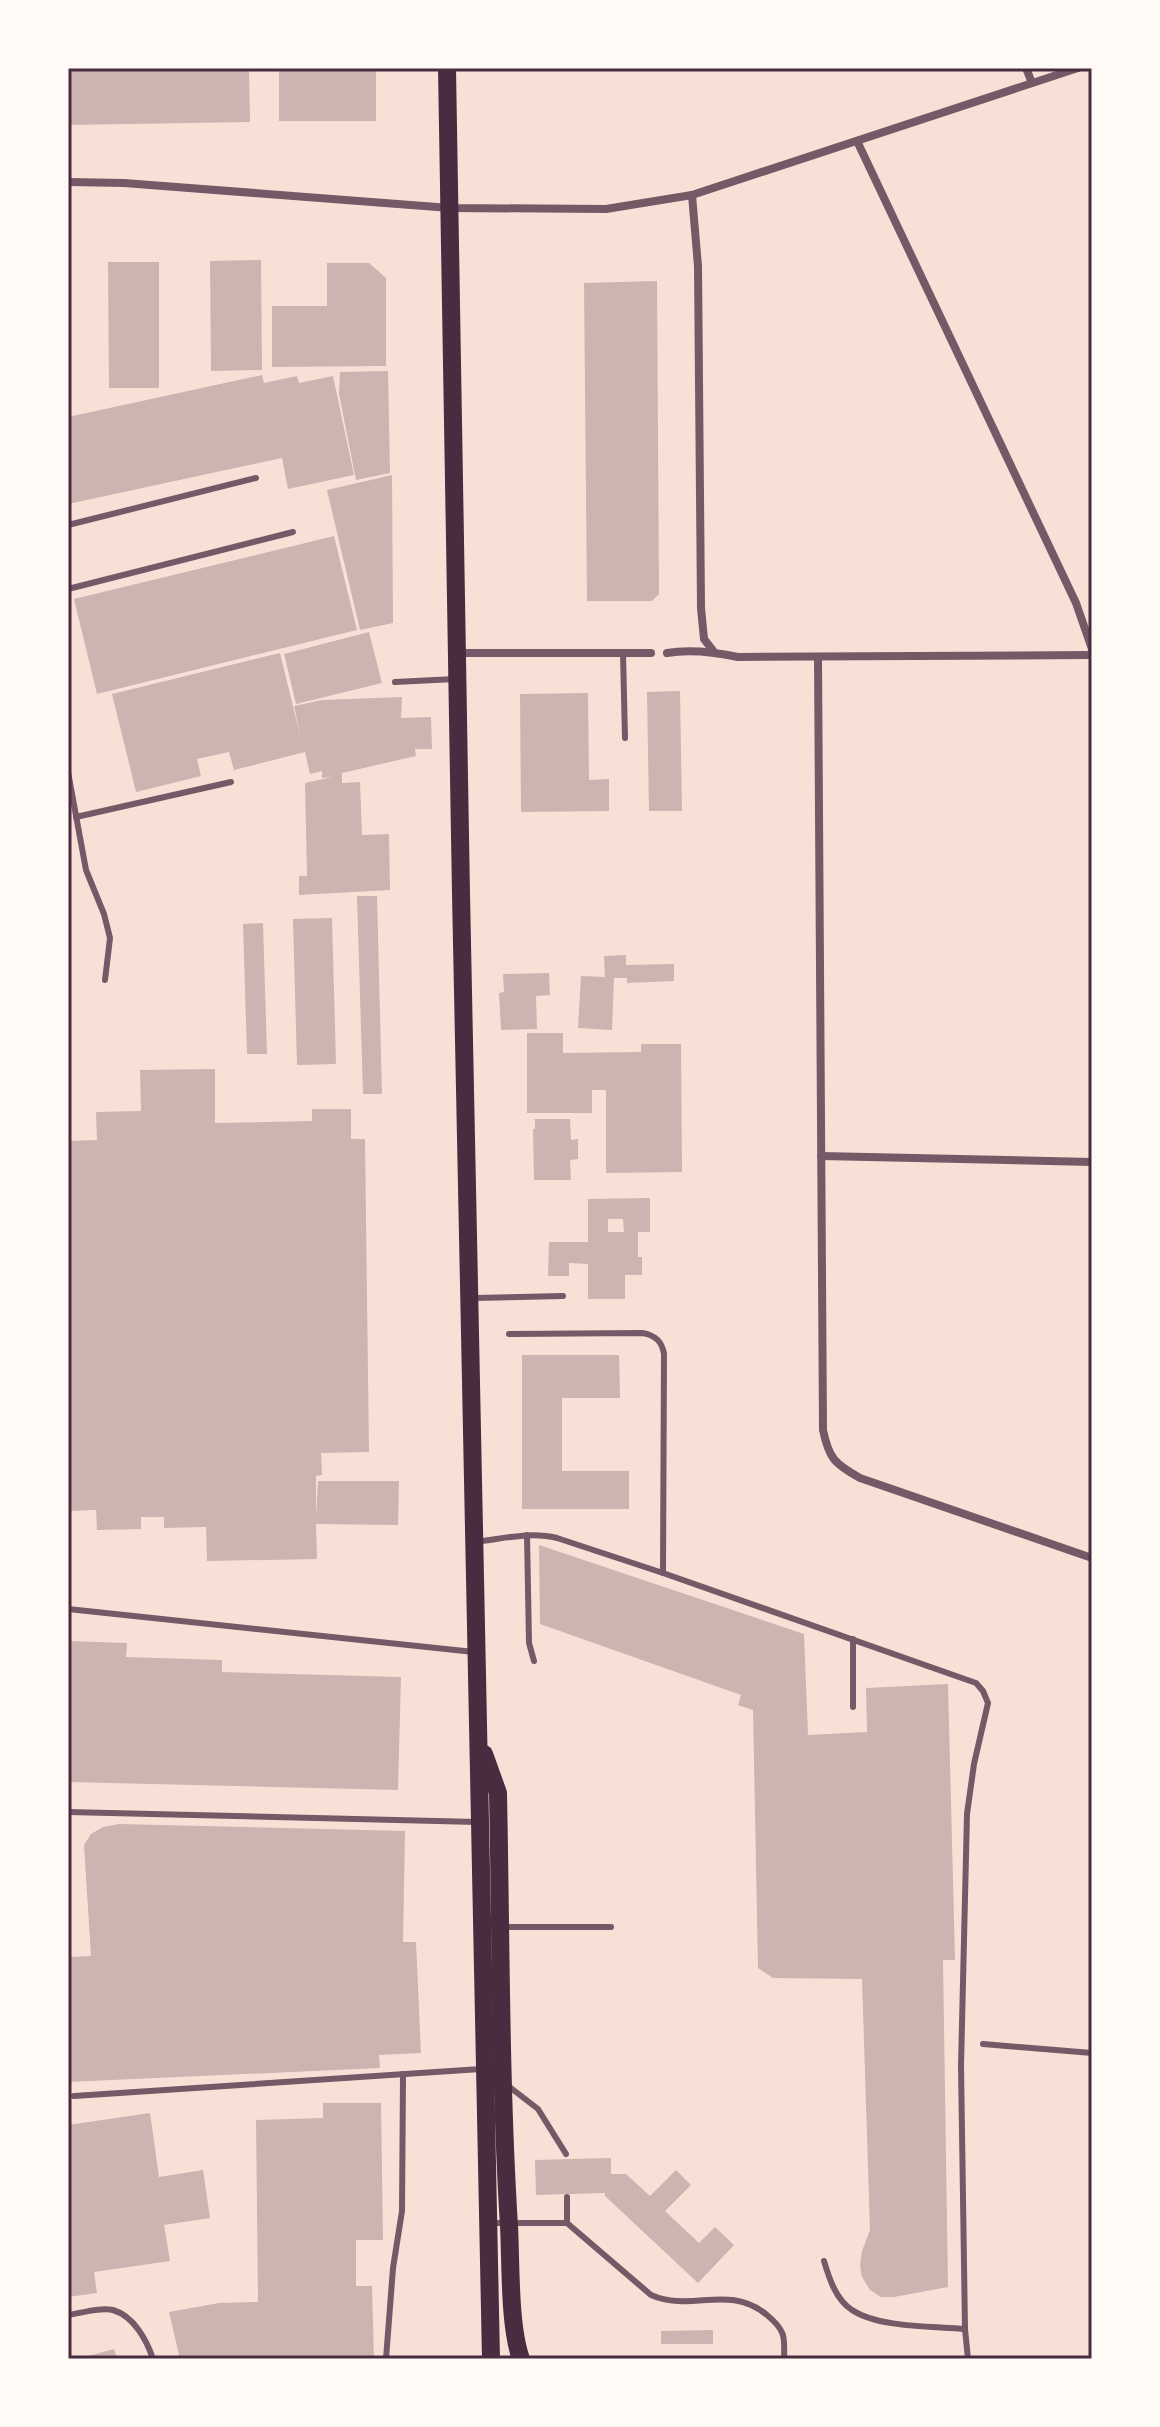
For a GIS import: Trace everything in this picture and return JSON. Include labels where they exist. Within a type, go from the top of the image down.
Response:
[{"type":"main road","points":[[447,68],[480,1822],[492,1927],[503,2082],[514,2326],[521,2359]]},
{"type":"main road","points":[[479,1740],[498,1793],[485,2069],[491,2359]]},
{"type":"street","points":[[1026,68],[1032,83]]},
{"type":"street","points":[[68,182],[124,183],[450,208],[606,209],[692,195],[1078,68]]},
{"type":"street","points":[[667,653],[683,651],[738,657],[818,657],[1092,652],[1076,603],[857,141]]},
{"type":"street","points":[[692,195],[698,266],[701,608],[704,639],[714,652]]},
{"type":"street","points":[[458,653],[651,653]]},
{"type":"street","points":[[818,657],[823,1430],[826,1447],[838,1466],[860,1478],[1092,1558]]},
{"type":"street","points":[[821,1156],[1092,1162]]},
{"type":"lane","points":[[68,525],[256,478]]},
{"type":"lane","points":[[68,589],[293,532]]},
{"type":"lane","points":[[623,653],[625,738]]},
{"type":"lane","points":[[395,682],[458,679]]},
{"type":"lane","points":[[68,772],[86,870],[110,938],[105,980]]},
{"type":"lane","points":[[76,817],[231,782]]},
{"type":"lane","points":[[470,1298],[563,1296]]},
{"type":"lane","points":[[509,1334],[642,1333],[655,1337],[659,1342],[664,1354],[663,1573]]},
{"type":"lane","points":[[475,1542],[542,1534],[557,1538],[976,1683],[983,1691],[988,1703],[974,1764],[967,1814],[961,2066],[968,2359]]},
{"type":"lane","points":[[527,1535],[529,1643],[534,1661]]},
{"type":"lane","points":[[68,1609],[477,1653]]},
{"type":"lane","points":[[853,1639],[853,1707]]},
{"type":"lane","points":[[68,1812],[480,1822]]},
{"type":"lane","points":[[492,1927],[611,1927]]},
{"type":"lane","points":[[983,2044],[1092,2053]]},
{"type":"lane","points":[[74,2096],[485,2069],[538,2109],[566,2154]]},
{"type":"lane","points":[[386,2359],[393,2268],[402,2211],[403,2074]]},
{"type":"lane","points":[[567,2197],[567,2223]]},
{"type":"lane","points":[[488,2223],[567,2223],[651,2295],[662,2300],[738,2299],[748,2302],[783,2331],[784,2359]]},
{"type":"lane","points":[[824,2261],[829,2279],[851,2309],[875,2320],[965,2329]]},
{"type":"lane","points":[[68,2315],[105,2310],[121,2314],[142,2334],[153,2359]]},
{"type":"building","points":[[68,68],[249,68],[250,122],[68,125]]},
{"type":"building","points":[[279,68],[376,68],[376,121],[279,121]]},
{"type":"building","points":[[261,260],[262,370],[211,371],[210,261]]},
{"type":"building","points":[[108,262],[159,262],[159,388],[109,388]]},
{"type":"building","points":[[327,263],[369,263],[386,278],[386,366],[272,367],[272,306],[327,306]]},
{"type":"building","points":[[657,281],[659,594],[652,601],[587,601],[584,283]]},
{"type":"building","points":[[388,371],[390,473],[356,480],[339,394],[340,372]]},
{"type":"building","points":[[262,375],[264,383],[297,376],[299,383],[333,376],[354,475],[288,489],[282,458],[68,504],[68,417]]},
{"type":"building","points":[[392,475],[393,623],[360,630],[327,490]]},
{"type":"building","points":[[334,536],[357,630],[97,694],[74,599]]},
{"type":"building","points":[[369,632],[382,683],[296,704],[284,654]]},
{"type":"building","points":[[280,653],[302,743],[294,706],[322,700],[402,697],[401,718],[431,717],[432,749],[415,749],[416,756],[342,773],[342,783],[360,782],[362,835],[389,834],[390,890],[299,895],[299,876],[307,876],[305,783],[332,777],[322,778],[322,771],[310,774],[305,752],[234,770],[229,752],[197,759],[201,776],[136,792],[112,694]]},
{"type":"building","points":[[680,691],[682,811],[649,811],[647,692]]},
{"type":"building","points":[[588,693],[589,780],[609,779],[609,811],[521,812],[520,694]]},
{"type":"building","points":[[357,896],[377,896],[382,1094],[363,1094]]},
{"type":"building","points":[[332,918],[336,1064],[297,1065],[293,919]]},
{"type":"building","points":[[263,923],[267,1054],[247,1054],[243,924]]},
{"type":"building","points":[[626,955],[626,965],[674,964],[674,981],[627,983],[627,978],[614,978],[612,1030],[578,1028],[581,976],[605,977],[604,956]]},
{"type":"building","points":[[549,973],[550,995],[536,996],[537,1029],[501,1030],[499,993],[504,992],[503,974]]},
{"type":"building","points":[[527,1033],[563,1033],[563,1053],[641,1052],[641,1044],[681,1044],[682,1172],[606,1173],[606,1090],[592,1090],[592,1113],[527,1113]]},
{"type":"building","points":[[215,1069],[215,1123],[312,1121],[312,1109],[351,1109],[351,1139],[365,1139],[369,1452],[321,1453],[322,1475],[316,1476],[316,1517],[318,1481],[399,1481],[398,1525],[316,1524],[317,1559],[207,1561],[206,1527],[164,1528],[164,1517],[141,1517],[141,1529],[97,1530],[96,1510],[68,1511],[68,1141],[97,1140],[96,1112],[141,1111],[140,1070]]},
{"type":"building","points":[[535,1119],[570,1119],[571,1140],[578,1139],[578,1159],[570,1160],[571,1180],[534,1180]]},
{"type":"building","points":[[650,1198],[650,1232],[638,1232],[642,1275],[625,1275],[625,1299],[588,1299],[588,1264],[569,1263],[569,1276],[548,1276],[549,1242],[588,1242],[588,1199]],"holes":[[[608,1219],[623,1219],[624,1232],[608,1232]]]},
{"type":"building","points":[[522,1355],[619,1355],[620,1398],[562,1398],[562,1471],[629,1471],[629,1509],[522,1509]]},
{"type":"building","points":[[539,1545],[804,1634],[808,1735],[867,1732],[866,1688],[948,1684],[955,1960],[943,1960],[948,2287],[881,2297],[870,2290],[862,2277],[862,2251],[870,2230],[862,1979],[773,1978],[758,1968],[753,1710],[738,1705],[741,1695],[540,1624]]},
{"type":"building","points":[[68,1641],[127,1643],[126,1657],[222,1660],[222,1672],[401,1677],[398,1790],[68,1782]]},
{"type":"building","points":[[119,1824],[405,1831],[403,1942],[416,1942],[421,2053],[379,2055],[380,2068],[68,2082],[68,1957],[91,1956],[84,1845],[91,1834],[103,1827]]},
{"type":"building","points":[[323,2103],[381,2103],[383,2240],[356,2240],[356,2286],[372,2286],[374,2359],[180,2359],[169,2312],[219,2303],[258,2302],[256,2120],[323,2118]]},
{"type":"building","points":[[150,2113],[159,2177],[203,2170],[210,2218],[164,2225],[170,2261],[94,2272],[97,2293],[68,2297],[68,2125]]},
{"type":"building","points":[[611,2158],[611,2174],[626,2174],[650,2196],[676,2170],[691,2185],[665,2211],[699,2243],[715,2227],[734,2245],[698,2283],[605,2193],[536,2195],[535,2160]]},
{"type":"building","points":[[713,2330],[713,2344],[661,2344],[661,2331]]},
{"type":"building","points":[[114,2349],[117,2359],[81,2359],[81,2358]]}]
